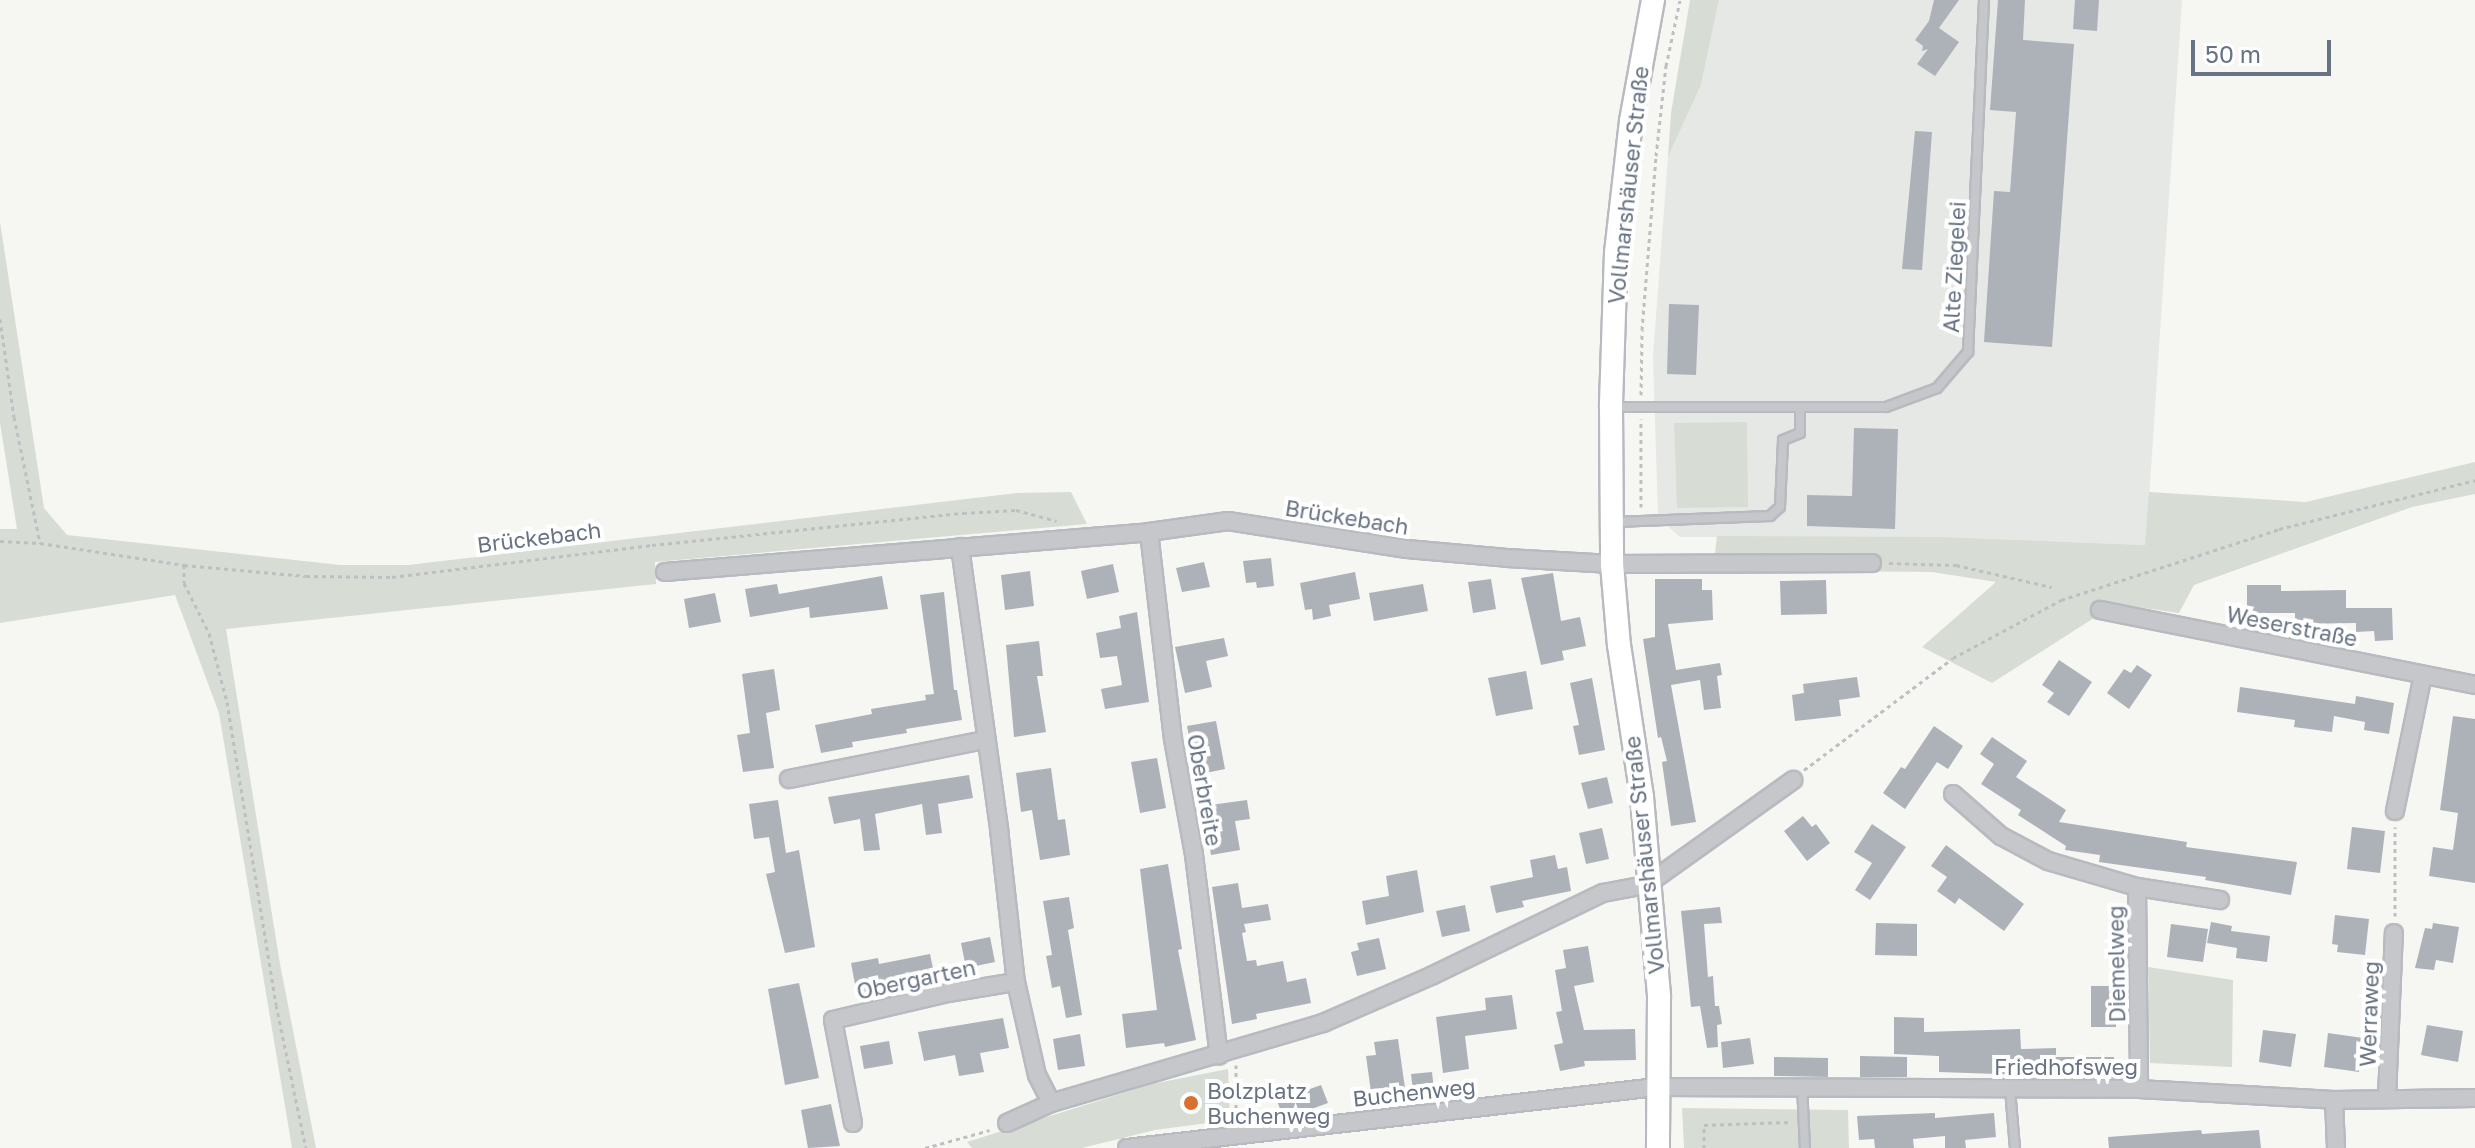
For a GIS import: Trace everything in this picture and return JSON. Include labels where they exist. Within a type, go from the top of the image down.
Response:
[{"type":"main road","name":"Vollmarshäuser Straße","points":[[1653,0],[1631,121],[1616,253],[1611,407],[1622,522],[1612,564],[1619,645],[1642,797],[1646,885],[1659,997],[1658,1148]]},
{"type":"street","name":"Brückebach","points":[[665,572],[1149,532],[1228,521],[1407,549],[1612,564]]},
{"type":"street","name":"Oberbreite","points":[[1149,532],[1169,707],[1194,855],[1219,1055]]},
{"type":"street","points":[[960,547],[1016,982],[1037,1075],[1051,1103]]},
{"type":"street","points":[[1612,564],[1872,563]]},
{"type":"street","name":"Weserstraße","points":[[2100,610],[2475,685]]},
{"type":"street","points":[[2395,811],[2423,675]]},
{"type":"street","points":[[789,779],[985,740]]},
{"type":"street","points":[[1007,1123],[1051,1103],[1323,1023],[1431,976],[1603,893],[1646,885],[1793,780]]},
{"type":"street","name":"Diemelweg","points":[[1953,794],[2001,836],[2048,861],[2137,887],[2220,900]]},
{"type":"street","name":"Diemelweg","points":[[2137,887],[2139,1089]]},
{"type":"street","name":"Werraweg","points":[[2387,1097],[2394,933]]},
{"type":"street","name":"Obergarten","points":[[853,1123],[833,1020],[948,993],[1016,982]]},
{"type":"street","name":"Friedhofsweg","points":[[1657,1087],[1802,1085],[2139,1089],[2334,1100],[2475,1098]]},
{"type":"street","name":"Buchenweg","points":[[1127,1148],[1657,1087]]},
{"type":"street","points":[[2334,1100],[2336,1148]]},
{"type":"lane","name":"Alte Ziegelei","points":[[1611,407],[1886,407],[1937,388],[1968,352],[1984,0]]},
{"type":"lane","points":[[1622,522],[1770,516],[1780,507],[1783,440],[1800,433],[1800,407]]},
{"type":"lane","points":[[1802,1085],[1805,1148]]},
{"type":"lane","points":[[2010,1089],[2015,1148]]},
{"type":"path","points":[[1622,522],[1641,508],[1642,330],[1666,66],[1680,0]]},
{"type":"path","points":[[0,319],[14,417],[40,543]]},
{"type":"path","name":"Brückebach","points":[[0,541],[40,543],[184,565],[306,576],[392,577],[652,545],[1016,510],[1059,522],[1076,537]]},
{"type":"path","points":[[1872,563],[1956,565],[2051,587]]},
{"type":"path","points":[[184,565],[184,583],[209,633],[227,702],[276,1005],[306,1148]]},
{"type":"path","points":[[2394,933],[2395,811]]},
{"type":"path","points":[[1237,1049],[1235,1092],[1238,1133]]},
{"type":"path","points":[[1704,1148],[1704,1125],[1804,1121]]},
{"type":"path","points":[[925,1148],[1007,1123]]},
{"type":"shaded area","points":[[1690,0],[1719,0],[1701,85],[1668,157],[1671,113]]},
{"type":"shaded area","points":[[1719,0],[2182,0],[2146,545],[1943,537],[1680,537],[1658,518],[1653,356],[1668,157],[1701,85]]},
{"type":"shaded area","points":[[0,222],[44,508],[67,535],[340,565],[408,565],[1017,493],[1071,492],[1087,524],[655,562],[656,584],[226,629],[280,964],[316,1148],[292,1148],[219,713],[175,595],[0,623],[0,529],[17,529],[0,423]]},
{"type":"shaded area","points":[[1747,422],[1748,507],[1677,508],[1674,423]]},
{"type":"shaded area","points":[[2475,462],[2475,494],[2412,507],[2194,585],[2179,613],[2116,604],[1992,683],[1922,647],[1996,582],[1932,572],[1713,570],[1717,536],[1943,537],[2145,545],[2149,492],[2306,502]]},
{"type":"shaded area","points":[[2148,967],[2233,980],[2232,1067],[2150,1063]]},
{"type":"shaded area","points":[[1228,1069],[1230,1120],[1155,1130],[1082,1148],[972,1148],[967,1142],[1152,1084]]},
{"type":"shaded area","points":[[1682,1108],[1848,1110],[1849,1148],[1684,1148]]},
{"type":"building","points":[[1934,0],[1959,0],[1939,28],[1959,42],[1935,76],[1917,64],[1928,49],[1922,51],[1923,46],[1915,40],[1929,21]]},
{"type":"building","points":[[1998,0],[2025,0],[2023,40],[2074,44],[2052,347],[1984,342],[1994,191],[2010,192],[2016,112],[1990,110]]},
{"type":"building","points":[[2075,0],[2099,0],[2097,31],[2073,29]]},
{"type":"building","points":[[1915,131],[1932,132],[1922,270],[1902,269]]},
{"type":"building","points":[[1669,304],[1699,305],[1696,375],[1667,374]]},
{"type":"building","points":[[1854,428],[1898,429],[1895,529],[1807,526],[1807,495],[1852,496]]},
{"type":"building","points":[[1271,558],[1274,586],[1257,588],[1256,582],[1246,583],[1243,561]]},
{"type":"building","points":[[1204,562],[1210,587],[1182,592],[1176,568]]},
{"type":"building","points":[[1113,564],[1119,592],[1087,599],[1081,571]]},
{"type":"building","points":[[1030,571],[1034,606],[1005,610],[1001,575]]},
{"type":"building","points":[[1355,572],[1360,599],[1329,605],[1331,616],[1313,620],[1312,609],[1305,610],[1300,583]]},
{"type":"building","points":[[1553,573],[1561,621],[1580,617],[1586,646],[1562,651],[1564,660],[1541,665],[1521,578]]},
{"type":"building","points":[[882,576],[888,609],[810,618],[809,607],[750,617],[745,589],[777,584],[779,594]]},
{"type":"building","points":[[1491,579],[1496,609],[1473,613],[1468,582]]},
{"type":"building","points":[[1655,579],[1702,579],[1702,590],[1712,590],[1713,620],[1668,624],[1676,670],[1720,663],[1722,675],[1717,676],[1721,708],[1704,710],[1700,680],[1671,685],[1696,822],[1671,826],[1662,762],[1667,761],[1661,737],[1658,738],[1643,639],[1655,637]]},
{"type":"building","points":[[1826,580],[1827,614],[1781,615],[1780,581]]},
{"type":"building","points":[[1423,584],[1428,611],[1374,621],[1369,593]]},
{"type":"building","points":[[2247,585],[2281,585],[2281,591],[2346,590],[2346,608],[2392,608],[2393,640],[2375,641],[2374,631],[2356,632],[2356,623],[2295,624],[2295,613],[2247,613]]},
{"type":"building","points":[[944,592],[954,690],[957,690],[962,720],[906,729],[907,733],[852,742],[853,747],[821,753],[815,725],[872,714],[871,709],[926,700],[925,695],[934,694],[920,595]]},
{"type":"building","points":[[715,593],[721,622],[689,628],[684,599]]},
{"type":"building","points":[[1137,612],[1149,702],[1105,709],[1101,689],[1122,685],[1117,656],[1100,658],[1096,633],[1121,628],[1119,616]]},
{"type":"building","points":[[1224,638],[1228,656],[1206,661],[1212,687],[1185,693],[1175,647]]},
{"type":"building","points":[[1039,641],[1043,676],[1037,676],[1046,732],[1014,737],[1006,645]]},
{"type":"building","points":[[2059,660],[2092,682],[2069,716],[2047,702],[2054,693],[2042,685]]},
{"type":"building","points":[[2137,665],[2152,675],[2129,709],[2107,693],[2124,669],[2131,673]]},
{"type":"building","points":[[774,669],[780,710],[766,713],[774,768],[743,772],[737,735],[750,733],[742,674]]},
{"type":"building","points":[[1526,671],[1533,709],[1496,716],[1488,678]]},
{"type":"building","points":[[1857,677],[1860,697],[1839,700],[1841,716],[1795,721],[1792,695],[1804,693],[1803,684]]},
{"type":"building","points":[[1592,678],[1605,750],[1579,755],[1573,726],[1579,725],[1570,683]]},
{"type":"building","points":[[2240,687],[2355,704],[2356,696],[2394,703],[2389,734],[2364,730],[2365,722],[2334,716],[2332,732],[2294,727],[2295,720],[2237,712]]},
{"type":"building","points":[[2453,716],[2475,719],[2475,883],[2429,876],[2433,847],[2453,850],[2458,813],[2440,810]]},
{"type":"building","points":[[1216,721],[1225,769],[1196,775],[1187,726]]},
{"type":"building","points":[[1934,726],[1963,746],[1948,769],[1937,762],[1905,809],[1883,793],[1901,767],[1905,769]]},
{"type":"building","points":[[1992,737],[2027,761],[2016,777],[2066,810],[2059,822],[2187,842],[2186,847],[2297,862],[2291,895],[2205,880],[2206,877],[2099,862],[2100,855],[2065,850],[2066,846],[2018,815],[2021,810],[1981,784],[1994,764],[1980,754]]},
{"type":"building","points":[[1157,758],[1166,808],[1140,813],[1131,762]]},
{"type":"building","points":[[1051,768],[1058,820],[1065,819],[1070,855],[1040,860],[1032,810],[1021,812],[1016,773]]},
{"type":"building","points":[[969,775],[973,798],[938,804],[942,833],[926,835],[922,804],[875,814],[880,850],[864,851],[860,819],[834,824],[828,797]]},
{"type":"building","points":[[1607,777],[1613,803],[1588,809],[1581,783]]},
{"type":"building","points":[[778,800],[786,853],[799,850],[815,947],[785,953],[766,874],[775,872],[769,837],[754,839],[749,804]]},
{"type":"building","points":[[1247,800],[1250,819],[1235,821],[1240,850],[1211,855],[1203,806]]},
{"type":"building","points":[[1803,816],[1812,827],[1816,824],[1830,843],[1807,861],[1784,831]]},
{"type":"building","points":[[1872,824],[1906,847],[1870,900],[1855,890],[1872,863],[1854,852]]},
{"type":"building","points":[[2352,827],[2385,831],[2380,873],[2347,869]]},
{"type":"building","points":[[1602,828],[1609,859],[1586,864],[1579,833]]},
{"type":"building","points":[[1946,845],[2024,904],[2004,931],[1959,898],[1955,904],[1937,891],[1947,877],[1931,866]]},
{"type":"building","points":[[1555,855],[1558,869],[1567,867],[1571,891],[1522,901],[1524,907],[1496,913],[1490,886],[1533,877],[1530,860]]},
{"type":"building","points":[[1168,864],[1182,949],[1178,950],[1196,1040],[1165,1047],[1164,1043],[1126,1048],[1122,1014],[1157,1010],[1140,869]]},
{"type":"building","points":[[1417,870],[1424,912],[1366,925],[1362,901],[1389,896],[1386,876]]},
{"type":"building","points":[[1238,883],[1242,908],[1268,904],[1271,920],[1244,924],[1246,932],[1242,933],[1247,961],[1256,960],[1257,966],[1283,961],[1287,982],[1306,978],[1311,1003],[1256,1014],[1257,1019],[1232,1024],[1212,887]]},
{"type":"building","points":[[1069,897],[1074,928],[1068,930],[1082,1015],[1066,1018],[1060,986],[1052,988],[1046,956],[1052,955],[1043,901]]},
{"type":"building","points":[[1465,905],[1470,931],[1442,937],[1436,911]]},
{"type":"building","points":[[1720,907],[1722,923],[1704,924],[1708,977],[1713,976],[1715,1006],[1719,1006],[1722,1024],[1717,1025],[1718,1047],[1707,1048],[1700,1006],[1691,1007],[1681,911]]},
{"type":"building","points":[[2335,915],[2369,919],[2365,955],[2337,952],[2338,945],[2332,944]]},
{"type":"building","points":[[2211,922],[2232,926],[2231,931],[2270,936],[2267,962],[2236,958],[2237,948],[2207,943]]},
{"type":"building","points":[[1876,923],[1917,924],[1917,956],[1875,955]]},
{"type":"building","points":[[2433,923],[2459,927],[2453,963],[2436,960],[2434,970],[2415,968],[2425,928],[2432,929]]},
{"type":"building","points":[[2171,924],[2208,929],[2203,962],[2167,957]]},
{"type":"building","points":[[990,937],[995,962],[966,968],[961,943]]},
{"type":"building","points":[[1379,938],[1386,969],[1357,976],[1351,952],[1359,950],[1357,943]]},
{"type":"building","points":[[1588,946],[1594,982],[1574,986],[1584,1030],[1635,1029],[1636,1060],[1584,1061],[1585,1066],[1560,1071],[1554,1045],[1563,1043],[1556,1012],[1562,1011],[1555,970],[1566,968],[1563,950]]},
{"type":"building","points":[[930,954],[935,978],[873,985],[874,992],[857,995],[851,963],[878,958],[879,964]]},
{"type":"building","points":[[799,983],[819,1078],[785,1085],[768,989]]},
{"type":"building","points":[[2091,986],[2116,986],[2116,1027],[2091,1027]]},
{"type":"building","points":[[1512,995],[1517,1029],[1465,1036],[1469,1069],[1443,1073],[1436,1017],[1486,1010],[1485,998]]},
{"type":"building","points":[[1894,1017],[1924,1018],[1924,1032],[2020,1029],[2021,1049],[2056,1048],[2056,1057],[2114,1057],[2114,1078],[1939,1072],[1939,1056],[1894,1054]]},
{"type":"building","points":[[1003,1018],[1009,1048],[980,1053],[984,1072],[959,1076],[955,1055],[924,1061],[918,1032]]},
{"type":"building","points":[[2427,1025],[2463,1031],[2458,1062],[2421,1055]]},
{"type":"building","points":[[2263,1030],[2296,1034],[2291,1067],[2259,1062]]},
{"type":"building","points":[[2328,1033],[2363,1038],[2359,1072],[2324,1067]]},
{"type":"building","points":[[1080,1034],[1085,1066],[1058,1070],[1053,1039]]},
{"type":"building","points":[[1750,1038],[1754,1064],[1723,1068],[1721,1042]]},
{"type":"building","points":[[1398,1039],[1405,1088],[1371,1092],[1366,1056],[1376,1055],[1374,1042]]},
{"type":"building","points":[[889,1041],[893,1064],[864,1069],[860,1046]]},
{"type":"building","points":[[1860,1056],[1907,1057],[1907,1077],[1860,1077]]},
{"type":"building","points":[[1774,1057],[1828,1058],[1828,1077],[1774,1076]]},
{"type":"building","points":[[1432,1072],[1434,1090],[1413,1092],[1411,1074]]},
{"type":"building","points":[[1321,1085],[1328,1103],[1284,1119],[1277,1101]]},
{"type":"building","points":[[831,1104],[840,1146],[808,1148],[801,1110]]},
{"type":"building","points":[[1935,1113],[1935,1118],[1994,1113],[1996,1137],[1965,1140],[1966,1148],[1945,1148],[1945,1136],[1913,1139],[1914,1148],[1875,1148],[1874,1139],[1859,1140],[1857,1116]]},
{"type":"building","points":[[2201,1130],[2202,1134],[2259,1130],[2261,1148],[2109,1148],[2108,1137]]},
{"type":"place","name":"Bolzplatz Buchenweg","points":[[1191,1103]]}]
